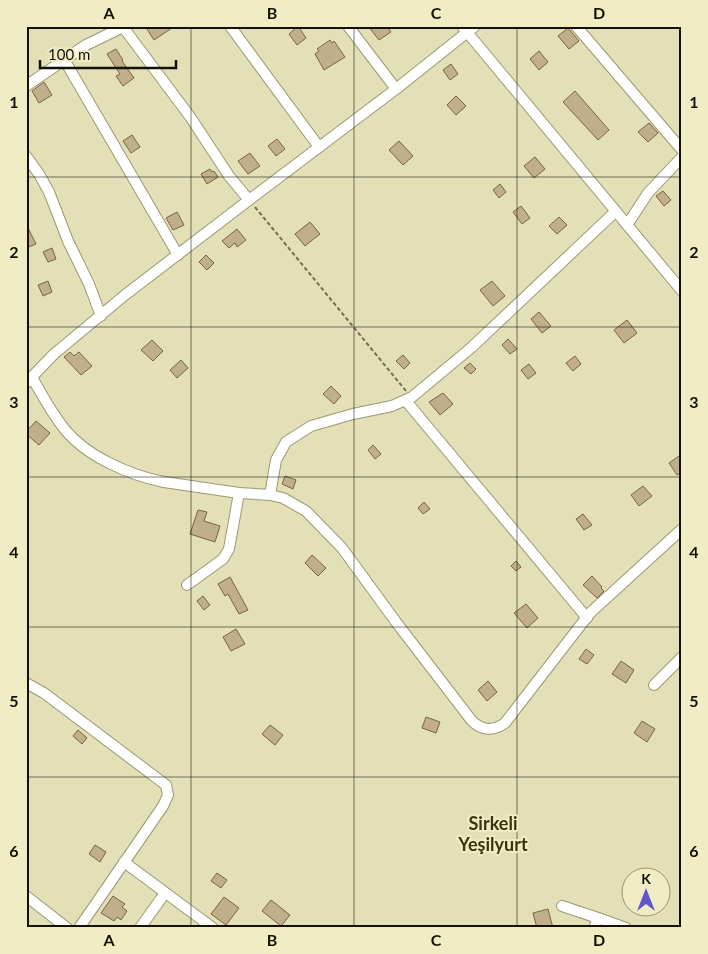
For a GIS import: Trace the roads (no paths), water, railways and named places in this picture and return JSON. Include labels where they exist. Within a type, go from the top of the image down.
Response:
[{"type":"street","points":[[230,26],[319,147]]},
{"type":"street","points":[[348,26],[396,90]]},
{"type":"street","points":[[576,26],[682,150]]},
{"type":"street","points":[[26,86],[86,45],[123,27],[191,118],[229,176],[249,200]]},
{"type":"street","points":[[682,291],[468,28],[396,90],[125,295],[54,354],[29,380],[63,428],[86,449],[121,468],[148,479],[283,498],[306,511],[335,541],[466,714],[480,727],[493,729],[505,723],[587,618],[682,529]]},
{"type":"street","points":[[64,61],[178,255]]},
{"type":"street","points":[[26,156],[49,192],[101,316]]},
{"type":"street","points":[[627,225],[648,193],[682,157]]},
{"type":"street","points":[[270,495],[276,460],[286,442],[311,426],[352,414],[392,406],[409,399],[472,347],[616,212]]},
{"type":"street","points":[[409,399],[587,618]]},
{"type":"street","points":[[187,585],[227,555],[239,493]]},
{"type":"street","points":[[654,685],[682,658]]},
{"type":"street","points":[[26,683],[44,694],[166,785],[168,795],[163,806],[79,928]]},
{"type":"street","points":[[124,862],[213,928]]},
{"type":"street","points":[[140,928],[165,893]]},
{"type":"street","points":[[26,896],[66,928]]},
{"type":"street","points":[[562,906],[596,923],[626,928]]},
{"type":"district","name":"Sirkeli Yeşilyurt","points":[[493,834]]}]
